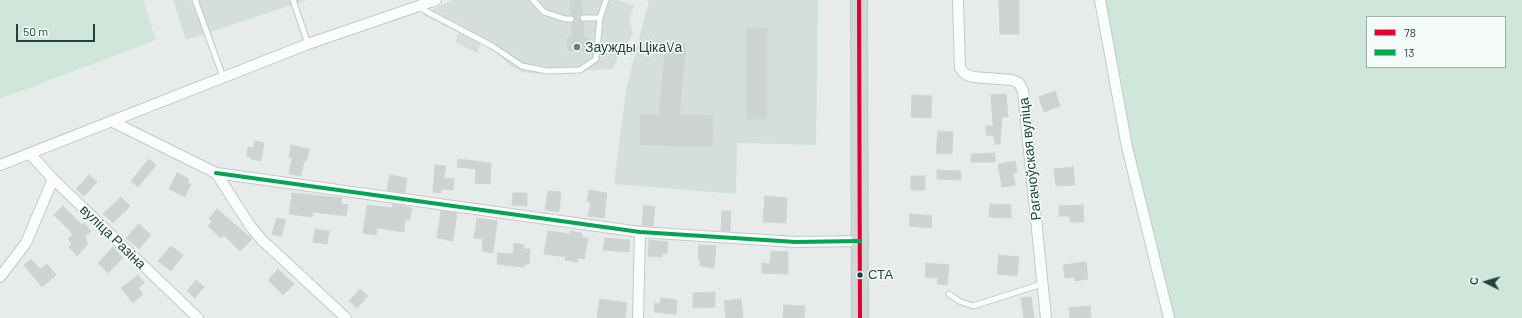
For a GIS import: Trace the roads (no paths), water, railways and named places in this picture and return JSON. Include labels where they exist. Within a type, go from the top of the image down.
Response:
[{"type":"main road","points":[[859,0],[860,318]]},
{"type":"street","points":[[0,165],[113,122],[308,44],[436,0]]},
{"type":"street","name":"Рагачоўская вуліца","points":[[958,0],[960,68],[965,74],[973,77],[1012,80],[1019,83],[1023,91],[1046,318]]},
{"type":"street","points":[[1100,0],[1127,147],[1169,318]]},
{"type":"street","points":[[113,122],[216,173],[640,232],[796,242],[860,242]]},
{"type":"street","name":"вуліца Разіна","points":[[30,154],[53,179],[198,318]]},
{"type":"street","points":[[216,173],[251,227],[262,240],[346,318]]},
{"type":"street","points":[[0,276],[26,243],[53,179]]},
{"type":"street","points":[[638,318],[640,232]]},
{"type":"lane","points":[[196,0],[223,78]]},
{"type":"lane","points":[[293,0],[308,44]]},
{"type":"lane","points":[[534,0],[544,12],[565,19],[571,19]]},
{"type":"lane","points":[[417,7],[492,46],[522,66],[547,71],[580,70],[596,59],[600,18],[606,0]]},
{"type":"lane","points":[[583,18],[600,18]]},
{"type":"lane","points":[[949,294],[959,301],[974,306],[1042,284]]},
{"type":"place","name":"Заужды ЦікаVа","points":[[577,47]]},
{"type":"place","name":"СТА","points":[[860,275]]}]
